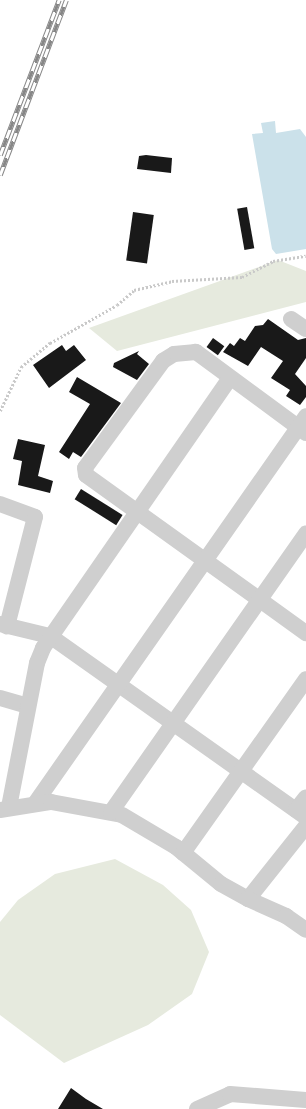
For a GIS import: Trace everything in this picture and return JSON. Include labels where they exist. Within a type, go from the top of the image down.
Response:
[{"type":"street","points":[[291,319],[306,329]]},
{"type":"street","points":[[36,802],[116,684],[204,561],[303,426],[230,378],[196,352],[174,354],[162,361],[86,468],[86,475],[138,512],[204,561],[259,601],[306,633]]},
{"type":"street","points":[[230,378],[138,512],[50,636],[37,663],[28,706],[7,772],[5,808],[36,802],[111,812],[139,823],[182,853],[221,884],[248,899],[286,916],[306,930]]},
{"type":"street","points":[[0,504],[35,517],[4,625],[50,636],[173,725],[301,814],[306,797]]},
{"type":"street","points":[[111,812],[306,534]]},
{"type":"street","points":[[182,853],[306,679]]},
{"type":"street","points":[[0,698],[28,706]]},
{"type":"street","points":[[248,899],[306,826]]},
{"type":"street","points":[[197,1109],[230,1094],[306,1100]]},
{"type":"path","points":[[0,411],[21,367],[50,343],[111,308],[134,290],[177,280],[242,277],[273,261],[306,256]]},
{"type":"shaded area","points":[[278,260],[306,271],[306,302],[117,351],[89,328]]},
{"type":"shaded area","points":[[115,859],[163,885],[191,910],[209,952],[192,994],[148,1025],[64,1063],[0,1015],[0,922],[18,900],[55,874]]},
{"type":"water","points":[[275,121],[276,133],[300,129],[306,137],[306,249],[276,254],[272,249],[252,134],[263,133],[261,123]]},
{"type":"building","points":[[146,155],[172,158],[171,173],[137,169],[139,156]]},
{"type":"building","points":[[247,207],[254,248],[244,250],[237,209]]},
{"type":"building","points":[[133,212],[154,215],[147,263],[126,261]]},
{"type":"building","points":[[268,319],[298,340],[306,338],[306,358],[295,374],[306,386],[306,397],[300,405],[286,396],[290,390],[271,378],[283,361],[261,347],[248,366],[223,352],[230,343],[234,346],[240,338],[245,341],[255,326],[263,325]]},
{"type":"building","points":[[213,338],[224,346],[218,355],[207,347]]},
{"type":"building","points":[[62,345],[66,351],[74,345],[86,360],[49,388],[33,365]]},
{"type":"building","points":[[139,351],[137,354],[149,364],[137,380],[113,367],[114,363]]},
{"type":"building","points":[[77,377],[121,403],[81,457],[73,452],[69,459],[59,452],[90,404],[69,392]]},
{"type":"building","points":[[18,439],[45,445],[38,476],[53,481],[50,493],[18,485],[22,461],[13,459]]},
{"type":"building","points":[[81,489],[123,515],[116,525],[75,499]]},
{"type":"building","points":[[71,1088],[86,1099],[103,1109],[58,1109]]},
{"type":"railway","points":[[0,155],[59,0]]},
{"type":"railway","points":[[0,175],[66,0]]}]
